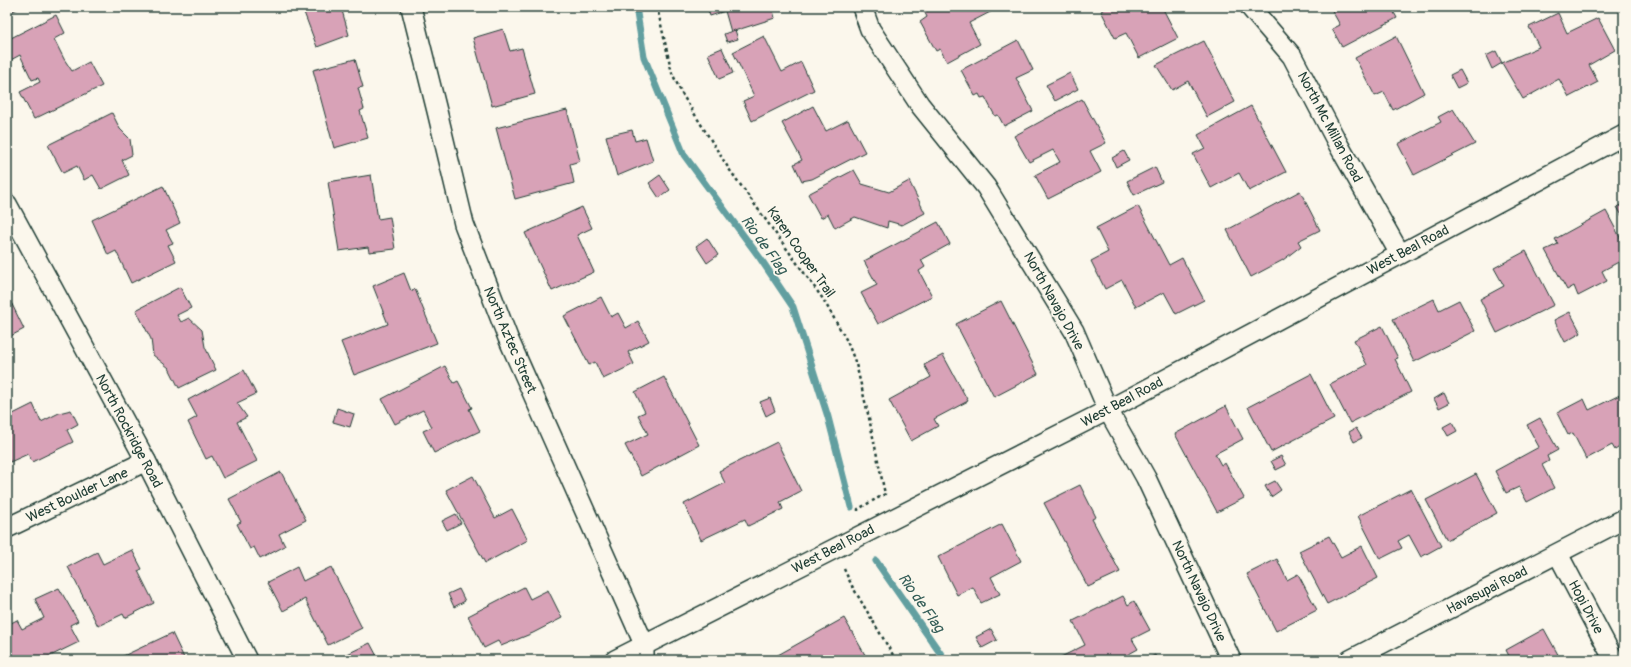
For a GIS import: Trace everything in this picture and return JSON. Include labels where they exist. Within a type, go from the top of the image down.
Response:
[{"type":"street","name":"North Aztec Street","points":[[411,7],[438,111],[464,224],[508,338],[644,652]]},
{"type":"street","name":"North Navajo Drive","points":[[862,7],[870,29],[920,105],[986,187],[1074,331],[1108,410],[1146,478],[1231,660]]},
{"type":"street","name":"North Mc Millan Road","points":[[1250,7],[1292,56],[1338,144],[1400,254]]},
{"type":"street","name":"West Beal Road","points":[[615,660],[644,652],[1108,410],[1624,135]]},
{"type":"street","name":"North Rockridge Road","points":[[7,204],[146,462],[246,660]]},
{"type":"street","name":"West Boulder Lane","points":[[7,528],[146,462]]},
{"type":"street","name":"Havasupai Road","points":[[1350,660],[1624,519]]},
{"type":"street","name":"Hopi Drive","points":[[1558,554],[1614,660]]},
{"type":"path","name":"Karen Cooper Trail","points":[[657,7],[672,73],[682,94],[729,169],[823,300],[847,341],[856,364],[885,494],[858,509]]},
{"type":"path","points":[[844,571],[896,660]]},
{"type":"building","points":[[7,7],[21,7],[7,14]]},
{"type":"building","points":[[302,7],[341,7],[349,35],[317,47]]},
{"type":"building","points":[[585,7],[600,7],[587,11]]},
{"type":"building","points":[[707,7],[772,7],[775,18],[731,32],[725,11],[710,16]]},
{"type":"building","points":[[922,7],[998,8],[969,23],[980,44],[947,62],[940,49],[936,51],[920,22],[927,17]]},
{"type":"building","points":[[1108,7],[1162,7],[1178,38],[1139,58],[1126,33],[1115,38],[1101,11]]},
{"type":"building","points":[[1330,7],[1391,7],[1397,18],[1342,47],[1332,29],[1340,25]]},
{"type":"building","points":[[1558,13],[1567,33],[1598,18],[1615,50],[1589,65],[1598,82],[1569,97],[1559,79],[1523,99],[1502,63],[1539,47],[1529,27]]},
{"type":"building","points":[[56,15],[65,33],[54,39],[64,59],[72,71],[89,62],[102,86],[34,119],[20,92],[40,82],[38,78],[32,80],[20,55],[7,62],[7,40]]},
{"type":"building","points":[[503,29],[510,51],[522,48],[535,94],[492,106],[473,38]]},
{"type":"building","points":[[735,30],[738,39],[727,42],[724,34]]},
{"type":"building","points":[[764,36],[782,72],[801,62],[814,90],[752,121],[743,101],[754,96],[733,52]]},
{"type":"building","points":[[1396,36],[1424,93],[1393,110],[1384,92],[1375,96],[1355,58]]},
{"type":"building","points":[[1018,40],[1033,70],[1016,78],[1033,111],[1004,126],[998,115],[995,116],[985,97],[981,98],[979,94],[975,96],[961,70]]},
{"type":"building","points":[[1204,41],[1235,102],[1207,117],[1188,81],[1172,90],[1156,65]]},
{"type":"building","points":[[722,48],[733,73],[719,79],[708,54]]},
{"type":"building","points":[[1496,51],[1502,63],[1492,69],[1486,56]]},
{"type":"building","points":[[355,59],[363,87],[358,88],[364,109],[360,111],[368,138],[334,148],[313,70]]},
{"type":"building","points":[[1460,70],[1467,83],[1457,88],[1450,75]]},
{"type":"building","points":[[1070,73],[1078,89],[1055,101],[1046,85]]},
{"type":"building","points":[[1082,99],[1106,143],[1090,151],[1101,172],[1048,199],[1035,175],[1060,162],[1053,150],[1029,162],[1014,136]]},
{"type":"building","points":[[813,106],[826,131],[848,120],[865,152],[812,179],[802,181],[794,164],[802,160],[782,123]]},
{"type":"building","points":[[1251,106],[1286,172],[1249,191],[1239,173],[1211,188],[1193,154],[1205,148],[1198,135]]},
{"type":"building","points":[[1453,109],[1475,144],[1414,175],[1398,144],[1441,122],[1438,117]]},
{"type":"building","points":[[567,110],[580,161],[570,164],[574,183],[515,199],[496,128]]},
{"type":"building","points":[[112,113],[120,129],[130,139],[132,155],[122,160],[129,175],[101,189],[93,175],[84,180],[77,166],[63,173],[48,145]]},
{"type":"building","points":[[632,130],[635,141],[646,138],[653,161],[617,176],[606,136]]},
{"type":"building","points":[[1124,151],[1129,160],[1116,167],[1112,158]]},
{"type":"building","points":[[1155,167],[1162,182],[1134,195],[1127,181]]},
{"type":"building","points":[[854,170],[862,184],[889,192],[909,181],[925,213],[902,225],[888,221],[887,228],[855,217],[835,228],[828,214],[821,218],[808,194]]},
{"type":"building","points":[[371,175],[378,219],[390,217],[395,249],[369,252],[368,247],[339,251],[328,182]]},
{"type":"building","points":[[660,175],[670,190],[659,198],[649,183]]},
{"type":"building","points":[[163,186],[180,223],[166,230],[173,243],[168,245],[176,261],[131,283],[116,251],[108,255],[92,220]]},
{"type":"building","points":[[1300,191],[1320,230],[1298,241],[1301,246],[1283,260],[1251,277],[1227,230]]},
{"type":"building","points":[[1624,203],[1624,219],[1617,207]]},
{"type":"building","points":[[1138,206],[1169,265],[1182,258],[1204,300],[1176,314],[1164,292],[1136,307],[1122,280],[1105,289],[1091,261],[1108,252],[1096,228]]},
{"type":"building","points":[[582,207],[592,228],[577,235],[594,272],[552,291],[525,233]]},
{"type":"building","points":[[1606,211],[1624,245],[1624,259],[1602,271],[1607,281],[1578,296],[1574,286],[1567,290],[1545,250],[1558,244],[1555,239]]},
{"type":"building","points":[[938,222],[950,244],[921,260],[925,267],[919,271],[932,296],[878,324],[861,293],[877,285],[864,261]]},
{"type":"building","points":[[707,238],[718,255],[707,263],[696,246]]},
{"type":"building","points":[[1526,251],[1554,305],[1497,333],[1480,299],[1504,286],[1494,268]]},
{"type":"building","points":[[404,273],[411,291],[415,289],[437,343],[354,375],[341,342],[388,324],[373,286]]},
{"type":"building","points":[[180,287],[191,308],[177,315],[181,322],[189,318],[202,330],[205,347],[216,370],[179,388],[169,368],[153,355],[151,339],[136,310]]},
{"type":"building","points":[[7,294],[24,329],[7,338]]},
{"type":"building","points":[[601,297],[611,317],[618,313],[626,328],[638,321],[649,341],[628,352],[634,364],[603,379],[595,362],[589,365],[564,316]]},
{"type":"building","points":[[1434,299],[1439,310],[1459,300],[1475,331],[1414,362],[1393,319]]},
{"type":"building","points":[[1001,301],[1038,374],[994,397],[956,324]]},
{"type":"building","points":[[1570,312],[1581,333],[1565,342],[1554,320]]},
{"type":"building","points":[[1382,326],[1398,358],[1395,359],[1411,392],[1350,423],[1330,384],[1367,365],[1354,340]]},
{"type":"building","points":[[943,355],[968,401],[934,419],[938,426],[911,441],[889,400],[931,377],[924,365]]},
{"type":"building","points":[[445,366],[454,383],[458,381],[472,408],[469,409],[480,431],[434,453],[423,431],[432,427],[423,410],[395,424],[382,399]]},
{"type":"building","points":[[244,370],[256,394],[237,403],[247,417],[237,422],[257,461],[223,478],[212,456],[206,459],[188,422],[197,417],[188,400]]},
{"type":"building","points":[[1311,374],[1334,419],[1271,452],[1248,407]]},
{"type":"building","points":[[664,377],[699,445],[641,476],[625,445],[648,434],[638,415],[645,412],[635,392]]},
{"type":"building","points":[[1444,393],[1449,403],[1439,408],[1434,399]]},
{"type":"building","points":[[1624,393],[1624,444],[1615,450],[1612,445],[1586,459],[1573,433],[1568,435],[1557,413],[1584,399],[1589,410]]},
{"type":"building","points":[[770,398],[775,411],[766,416],[760,402]]},
{"type":"building","points":[[33,404],[41,422],[59,413],[71,410],[78,424],[67,430],[73,442],[32,462],[28,454],[10,462],[7,455],[7,417]]},
{"type":"building","points":[[1226,406],[1243,439],[1215,454],[1221,465],[1225,463],[1244,498],[1217,512],[1175,434]]},
{"type":"building","points":[[337,408],[354,414],[350,427],[333,422]]},
{"type":"building","points":[[1540,418],[1558,450],[1547,456],[1549,461],[1542,465],[1554,488],[1527,502],[1519,487],[1506,493],[1495,471],[1539,447],[1527,425]]},
{"type":"building","points":[[1452,422],[1457,431],[1448,436],[1443,427]]},
{"type":"building","points":[[1356,428],[1362,438],[1354,442],[1349,432]]},
{"type":"building","points":[[777,442],[801,491],[780,502],[783,509],[748,526],[745,519],[701,540],[684,504],[725,483],[719,471]]},
{"type":"building","points":[[1281,456],[1286,465],[1276,470],[1271,461]]},
{"type":"building","points":[[281,472],[306,520],[279,534],[285,546],[260,559],[254,547],[250,549],[237,524],[241,522],[229,499]]},
{"type":"building","points":[[1476,474],[1497,513],[1447,540],[1426,500]]},
{"type":"building","points":[[473,476],[495,518],[512,509],[528,540],[485,563],[446,490]]},
{"type":"building","points":[[1275,481],[1281,490],[1271,497],[1265,486]]},
{"type":"building","points":[[1080,485],[1096,517],[1092,519],[1120,572],[1088,587],[1044,503]]},
{"type":"building","points":[[1411,489],[1441,546],[1421,557],[1409,535],[1398,541],[1402,548],[1380,559],[1358,516]]},
{"type":"building","points":[[456,514],[461,523],[447,530],[442,521]]},
{"type":"building","points":[[1002,524],[1021,561],[991,577],[1000,594],[981,603],[973,587],[957,595],[938,557]]},
{"type":"building","points":[[1329,536],[1341,557],[1362,546],[1378,578],[1327,604],[1299,551]]},
{"type":"building","points":[[132,550],[142,569],[138,571],[154,603],[125,618],[123,614],[98,626],[68,567],[97,552],[103,564]]},
{"type":"building","points":[[1277,559],[1287,580],[1298,574],[1317,610],[1276,631],[1247,574]]},
{"type":"building","points":[[297,567],[303,581],[331,567],[362,628],[328,645],[305,599],[283,611],[268,582]]},
{"type":"building","points":[[524,587],[530,599],[548,590],[562,618],[533,633],[501,646],[498,641],[484,648],[468,616]]},
{"type":"building","points":[[59,588],[78,621],[70,625],[79,642],[42,660],[7,660],[7,625],[17,620],[22,629],[44,618],[35,599]]},
{"type":"building","points":[[459,589],[465,601],[454,607],[448,594]]},
{"type":"building","points":[[1123,596],[1128,605],[1134,601],[1150,630],[1132,639],[1138,649],[1118,660],[1055,660],[1085,645],[1073,621]]},
{"type":"building","points":[[844,618],[868,660],[769,660]]},
{"type":"building","points":[[991,629],[997,640],[982,648],[976,637]]},
{"type":"building","points":[[1544,629],[1561,660],[1511,660],[1506,650]]},
{"type":"building","points":[[172,633],[185,660],[117,659]]},
{"type":"building","points":[[370,643],[379,660],[335,660]]},
{"type":"building","points":[[1155,655],[1157,660],[1145,660]]},
{"type":"building","points":[[1491,655],[1493,660],[1481,660]]},
{"type":"waterway","name":"Rio de Flag","points":[[636,7],[644,57],[684,155],[760,258],[793,307],[828,417],[851,507]]},
{"type":"waterway","name":"Rio de Flag","points":[[876,561],[945,660]]}]
